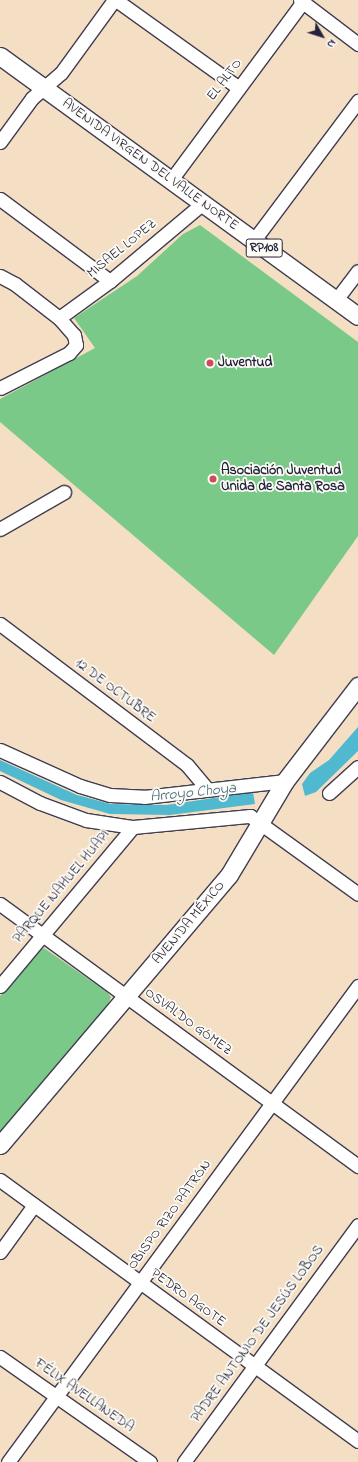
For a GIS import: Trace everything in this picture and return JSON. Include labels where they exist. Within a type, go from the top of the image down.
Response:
[{"type":"main road","name":"AVENIDA VIRGEN DEL VALLE NORTE","points":[[0,56],[358,316]]},
{"type":"main road","name":"AVENIDA MÉXICO","points":[[0,1145],[229,875],[285,781],[358,686]]},
{"type":"street","points":[[0,142],[43,87],[61,73],[115,0],[239,88]]},
{"type":"street","points":[[302,1],[358,44]]},
{"type":"street","name":"EL ALTO","points":[[171,180],[302,1]]},
{"type":"street","points":[[254,240],[358,102]]},
{"type":"street","points":[[0,199],[110,281]]},
{"type":"street","name":"MISAEL LOPEZ","points":[[59,318],[110,281],[203,203]]},
{"type":"street","points":[[336,300],[358,271]]},
{"type":"street","points":[[0,276],[15,284],[59,318],[74,335],[76,345],[70,353],[0,388]]},
{"type":"street","points":[[0,529],[64,492]]},
{"type":"street","name":"12 DE OCTUBRE","points":[[0,624],[187,765],[207,789]]},
{"type":"street","points":[[0,750],[80,786],[110,795],[144,797],[285,781]]},
{"type":"street","points":[[329,793],[358,766]]},
{"type":"street","points":[[0,782],[40,803],[86,820],[133,827],[193,823],[250,816],[358,894]]},
{"type":"street","name":"PARQUE NAHUEL HUAPI","points":[[0,986],[133,827]]},
{"type":"street","name":"OSVALDO GÓMEZ","points":[[0,904],[358,1166]]},
{"type":"street","name":"OBISPO RIZO PATRÓN","points":[[8,1462],[358,986]]},
{"type":"street","name":"PEDRO AGOTE","points":[[0,1180],[358,1441]]},
{"type":"street","points":[[0,1252],[34,1205]]},
{"type":"street","name":"PADRE ANTONIO DE JESÚS LOBOS","points":[[184,1462],[358,1225]]},
{"type":"street","name":"FÉLIX AVELLANEDA","points":[[0,1357],[150,1462]]},
{"type":"green space","name":"Asociación Juventud Unida de Santa Rosa","points":[[200,225],[358,342],[358,536],[274,655],[0,422],[0,399],[95,348],[74,318],[137,276],[183,234]]},
{"type":"green space","points":[[44,948],[107,992],[111,997],[108,1005],[0,1133],[0,996],[37,953]]},
{"type":"water","points":[[358,727],[358,751],[316,792],[305,796],[302,784],[310,773],[329,760]]},
{"type":"water","points":[[0,760],[77,795],[111,804],[167,805],[253,792],[255,804],[170,815],[110,814],[61,800],[0,771]]},
{"type":"place","name":"Juventud","points":[[210,363]]},
{"type":"place","name":"Asociación Juventud Unida de Santa Rosa","points":[[213,479]]},
{"type":"water label","name":"Arroyo Choya","points":[[193,793]]}]
